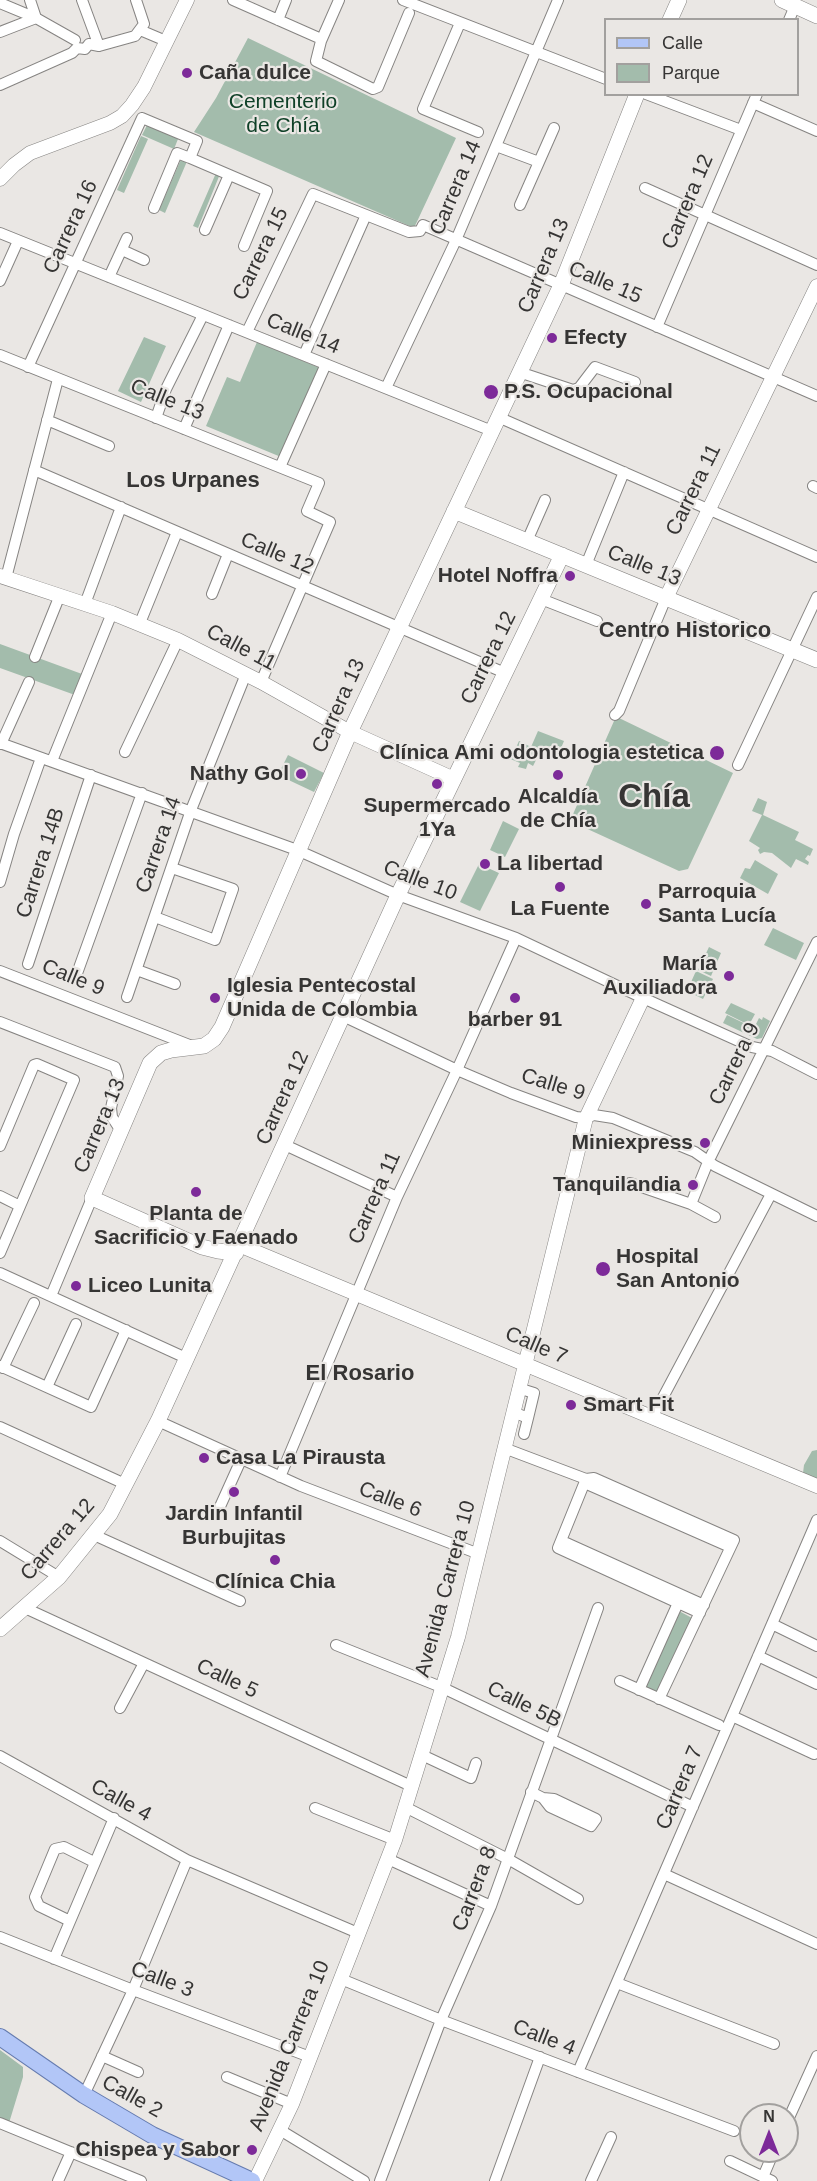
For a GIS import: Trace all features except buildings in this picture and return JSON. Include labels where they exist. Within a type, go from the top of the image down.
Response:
[{"type":"main road","points":[[671,18],[679,0]]},
{"type":"main road","points":[[788,8],[817,16]]},
{"type":"main road","name":"Carrera 13","points":[[92,1198],[146,1069],[155,1058],[171,1050],[198,1048],[214,1040],[222,1027],[350,732],[561,285],[636,96]]},
{"type":"main road","name":"Calle 13","points":[[454,511],[817,660]]},
{"type":"main road","name":"Carrera 12","points":[[0,1629],[59,1577],[110,1514],[126,1484],[158,1421],[398,895],[562,555]]},
{"type":"main road","name":"Calle 7","points":[[92,1198],[202,1247],[218,1251],[237,1249]]},
{"type":"main road","name":"Calle 2","points":[[0,2037],[84,2095],[152,2134],[253,2181]]},
{"type":"street","points":[[30,0],[36,18]]},
{"type":"street","points":[[82,0],[94,45]]},
{"type":"street","points":[[0,3],[36,18],[86,49],[94,45],[135,36],[144,24],[136,0]]},
{"type":"street","points":[[0,179],[30,153],[110,123],[122,116],[144,87],[187,0]]},
{"type":"street","points":[[233,0],[319,38],[321,41]]},
{"type":"street","points":[[278,20],[286,0]]},
{"type":"street","points":[[339,0],[315,57],[319,64],[376,89],[409,13]]},
{"type":"street","points":[[403,0],[604,78]]},
{"type":"street","name":"Carrera 14","points":[[386,388],[456,240],[558,0]]},
{"type":"street","points":[[0,32],[36,18]]},
{"type":"street","points":[[460,23],[423,109],[478,132]]},
{"type":"street","points":[[140,30],[166,41]]},
{"type":"street","points":[[0,85],[72,53],[76,44]]},
{"type":"street","points":[[651,96],[741,130]]},
{"type":"street","points":[[755,99],[817,131]]},
{"type":"street","name":"Carrera 12","points":[[657,327],[755,99]]},
{"type":"street","points":[[132,105],[142,118],[196,141],[190,158]]},
{"type":"street","name":"Carrera 16","points":[[28,367],[142,118]]},
{"type":"street","points":[[520,205],[554,128]]},
{"type":"street","points":[[496,146],[539,162]]},
{"type":"street","points":[[154,208],[177,153],[190,158],[267,191],[244,246]]},
{"type":"street","points":[[205,230],[229,175]]},
{"type":"street","points":[[645,188],[817,265]]},
{"type":"street","name":"Calle 15","points":[[313,194],[409,232],[420,231],[423,225],[817,396]]},
{"type":"street","name":"Carrera 15","points":[[247,332],[313,194]]},
{"type":"street","points":[[304,355],[366,215]]},
{"type":"street","name":"Calle 14","points":[[0,233],[386,388],[495,424],[624,472],[817,557]]},
{"type":"street","points":[[109,277],[127,238]]},
{"type":"street","points":[[0,281],[18,241]]},
{"type":"street","points":[[122,250],[144,260]]},
{"type":"street","name":"Carrera 11","points":[[615,715],[619,711],[666,597],[817,286]]},
{"type":"street","points":[[156,418],[166,389],[203,315]]},
{"type":"street","name":"Carrera 15","points":[[184,429],[229,325]]},
{"type":"street","name":"Calle 13","points":[[0,355],[319,483],[307,511],[330,522],[301,585]]},
{"type":"street","points":[[280,468],[326,364]]},
{"type":"street","points":[[519,372],[573,390],[579,388],[595,367],[635,382]]},
{"type":"street","points":[[2,578],[58,379]]},
{"type":"street","points":[[47,420],[109,446]]},
{"type":"street","name":"Calle 12","points":[[34,470],[505,673]]},
{"type":"street","points":[[586,565],[624,472]]},
{"type":"street","points":[[527,540],[545,500]]},
{"type":"street","points":[[85,603],[121,507]]},
{"type":"street","points":[[140,623],[177,532]]},
{"type":"street","points":[[212,594],[228,554]]},
{"type":"street","name":"Calle 11","points":[[2,578],[85,603],[140,623],[246,674],[350,732],[454,779]]},
{"type":"street","points":[[261,682],[301,585]]},
{"type":"street","points":[[35,657],[60,595]]},
{"type":"street","points":[[738,765],[817,597]]},
{"type":"street","points":[[541,599],[597,621]]},
{"type":"street","points":[[0,882],[14,834],[112,613]]},
{"type":"street","points":[[125,752],[178,640]]},
{"type":"street","name":"Carrera 14","points":[[127,997],[191,810],[246,674]]},
{"type":"street","points":[[1,743],[29,682]]},
{"type":"street","name":"Calle 10","points":[[1,743],[297,850],[398,895],[516,938],[752,1047],[772,1051],[817,1074]]},
{"type":"street","name":"Carrera 14B","points":[[28,964],[91,775]]},
{"type":"street","points":[[75,979],[142,793]]},
{"type":"street","points":[[155,917],[215,940],[233,889],[172,868]]},
{"type":"street","name":"Carrera 11","points":[[280,1477],[398,1197],[516,938]]},
{"type":"street","name":"Carrera 9","points":[[691,1204],[708,1162],[817,942]]},
{"type":"street","points":[[137,970],[175,984]]},
{"type":"street","name":"Calle 9","points":[[0,971],[198,1048]]},
{"type":"street","name":"Avenida Carrera 10","points":[[253,2181],[292,2104],[395,1840],[458,1637],[586,1118],[643,998]]},
{"type":"street","name":"Calle 9","points":[[343,1016],[457,1070],[576,1117],[586,1118],[594,1115],[614,1118],[695,1152],[708,1162],[817,1216]]},
{"type":"street","points":[[0,1022],[116,1067],[118,1076],[111,1108],[112,1117],[121,1131]]},
{"type":"street","points":[[0,1146],[36,1064],[74,1080],[0,1253]]},
{"type":"street","points":[[285,1145],[398,1197]]},
{"type":"street","points":[[630,1183],[691,1204],[715,1217]]},
{"type":"street","points":[[652,1418],[771,1194]]},
{"type":"street","points":[[0,1196],[20,1206]]},
{"type":"street","name":"Carrera 13","points":[[51,1296],[92,1198]]},
{"type":"street","name":"Calle 7","points":[[237,1249],[356,1294],[817,1486]]},
{"type":"street","points":[[0,1273],[186,1358]]},
{"type":"street","points":[[34,1303],[2,1367],[91,1407],[126,1330]]},
{"type":"street","points":[[47,1387],[76,1324]]},
{"type":"street","points":[[518,1388],[534,1393],[524,1434]]},
{"type":"street","points":[[513,1412],[528,1418]]},
{"type":"street","name":"Calle 6","points":[[158,1421],[280,1477],[479,1554]]},
{"type":"street","points":[[0,1427],[126,1484]]},
{"type":"street","points":[[504,1448],[586,1479],[594,1478],[732,1544],[659,1699]]},
{"type":"street","points":[[218,1511],[241,1460]]},
{"type":"street","points":[[560,1545],[586,1479]]},
{"type":"street","name":"Carrera 7","points":[[578,2072],[817,1520]]},
{"type":"street","points":[[94,1535],[240,1601]]},
{"type":"street","points":[[0,1541],[59,1577]]},
{"type":"street","points":[[560,1545],[702,1609]]},
{"type":"street","points":[[560,1545],[678,1603],[702,1609]]},
{"type":"street","points":[[639,1690],[678,1603]]},
{"type":"street","name":"Calle 5","points":[[25,1608],[411,1786]]},
{"type":"street","name":"Carrera 8","points":[[380,2181],[441,2020],[491,1906],[598,1608]]},
{"type":"street","points":[[772,1624],[817,1646]]},
{"type":"street","name":"Calle 5B","points":[[336,1645],[441,1687],[693,1807]]},
{"type":"street","points":[[758,1656],[817,1684]]},
{"type":"street","points":[[120,1708],[144,1663]]},
{"type":"street","points":[[620,1681],[719,1725]]},
{"type":"street","points":[[732,1716],[814,1754]]},
{"type":"street","points":[[422,1755],[471,1778],[476,1763]]},
{"type":"street","name":"Calle 4","points":[[0,1756],[186,1860],[358,1933]]},
{"type":"street","points":[[531,1792],[543,1798]]},
{"type":"street","points":[[315,1808],[395,1840]]},
{"type":"street","points":[[405,1808],[508,1859],[578,1899]]},
{"type":"street","points":[[54,1959],[114,1818]]},
{"type":"street","points":[[70,1921],[39,1906],[35,1897],[56,1849],[64,1847],[94,1862]]},
{"type":"street","points":[[388,1859],[491,1906]]},
{"type":"street","points":[[84,2095],[133,1990],[186,1860]]},
{"type":"street","points":[[664,1874],[817,1944]]},
{"type":"street","name":"Calle 3","points":[[0,1936],[310,2058]]},
{"type":"street","name":"Calle 4","points":[[341,1979],[441,2020],[734,2131]]},
{"type":"street","points":[[617,1983],[774,2044]]},
{"type":"street","points":[[102,2056],[138,2072]]},
{"type":"street","points":[[796,2103],[814,2068],[817,2056]]},
{"type":"street","points":[[495,2181],[540,2057]]},
{"type":"street","points":[[227,2077],[292,2104]]},
{"type":"street","points":[[0,2123],[141,2181]]},
{"type":"street","points":[[280,2130],[364,2181]]},
{"type":"street","points":[[591,2181],[611,2137]]},
{"type":"street","points":[[57,2181],[71,2152]]},
{"type":"street","points":[[730,2161],[767,2179],[771,2163]]},
{"type":"green space","name":"Cementerio de Chía","points":[[248,38],[456,138],[414,228],[194,132],[216,98]]},
{"type":"green space","points":[[147,125],[178,139],[174,149],[142,135]]},
{"type":"green space","points":[[141,136],[148,139],[124,193],[117,190]]},
{"type":"green space","points":[[182,157],[188,159],[165,213],[159,210]]},
{"type":"green space","points":[[216,173],[220,174],[198,228],[193,226]]},
{"type":"green space","points":[[144,337],[166,346],[141,402],[118,391]]},
{"type":"green space","points":[[257,342],[320,368],[281,457],[206,426],[227,377],[240,382]]},
{"type":"green space","points":[[0,644],[82,674],[75,695],[0,668]]},
{"type":"green space","points":[[619,718],[733,773],[688,869],[679,871],[570,821],[614,721]]},
{"type":"green space","points":[[538,731],[564,741],[556,760],[539,754],[533,766],[528,763],[526,769],[518,767],[520,763],[508,758],[511,751],[514,752],[519,741],[531,747]]},
{"type":"green space","name":"Nathy Gol","points":[[288,755],[324,773],[314,792],[278,775]]},
{"type":"green space","points":[[758,798],[767,802],[763,815],[799,832],[795,840],[813,849],[810,856],[808,855],[805,859],[809,862],[808,865],[796,859],[791,868],[772,853],[760,854],[758,850],[760,848],[749,841],[762,815],[752,811]]},
{"type":"green space","points":[[503,821],[519,829],[505,857],[490,850]]},
{"type":"green space","points":[[755,860],[778,874],[768,894],[740,878],[745,868],[750,869]]},
{"type":"green space","points":[[479,864],[499,873],[480,911],[460,902]]},
{"type":"green space","points":[[773,928],[804,943],[796,960],[764,945]]},
{"type":"green space","points":[[709,947],[721,953],[711,976],[698,970]]},
{"type":"green space","points":[[696,971],[713,979],[703,999],[687,991]]},
{"type":"green space","points":[[731,1003],[755,1014],[749,1025],[725,1013]]},
{"type":"green space","points":[[727,1015],[754,1028],[759,1018],[762,1020],[763,1017],[770,1021],[762,1038],[757,1039],[723,1023]]},
{"type":"green space","points":[[817,1450],[817,1479],[803,1473],[804,1465],[812,1451]]},
{"type":"green space","points":[[679,1611],[692,1618],[656,1693],[645,1687]]},
{"type":"green space","points":[[0,2050],[23,2067],[23,2077],[9,2123],[0,2119]]},
{"type":"place","name":"Caña dulce","points":[[187,73]]},
{"type":"place","name":"Efecty","points":[[552,338]]},
{"type":"place","name":"P.S. Ocupacional","points":[[491,392]]},
{"type":"place","name":"Hotel Noffra","points":[[570,576]]},
{"type":"place","name":"Clínica Ami odontologia estetica","points":[[717,753]]},
{"type":"place","name":"Nathy Gol","points":[[301,774]]},
{"type":"place","name":"Alcaldía de Chía","points":[[558,775]]},
{"type":"place","name":"Supermercado 1Ya","points":[[437,784]]},
{"type":"place","name":"La libertad","points":[[485,864]]},
{"type":"place","name":"La Fuente","points":[[560,887]]},
{"type":"place","name":"Parroquia Santa Lucía","points":[[646,904]]},
{"type":"place","name":"María Auxiliadora","points":[[729,976]]},
{"type":"place","name":"Iglesia Pentecostal Unida de Colombia","points":[[215,998]]},
{"type":"place","name":"barber 91","points":[[515,998]]},
{"type":"place","name":"Miniexpress","points":[[705,1143]]},
{"type":"place","name":"Tanquilandia","points":[[693,1185]]},
{"type":"place","name":"Planta de Sacrificio y Faenado","points":[[196,1192]]},
{"type":"place","name":"Hospital San Antonio","points":[[603,1269]]},
{"type":"place","name":"Liceo Lunita","points":[[76,1286]]},
{"type":"place","name":"Smart Fit","points":[[571,1405]]},
{"type":"place","name":"Casa La Pirausta","points":[[204,1458]]},
{"type":"place","name":"Jardin Infantil Burbujitas","points":[[234,1492]]},
{"type":"place","name":"Clínica Chia","points":[[275,1560]]},
{"type":"place","name":"Chispea y Sabor","points":[[252,2150]]},
{"type":"district","name":"Los Urpanes","points":[[193,481]]},
{"type":"district","name":"Centro Historico","points":[[685,631]]},
{"type":"district","name":"Chía","points":[[654,798]]},
{"type":"district","name":"El Rosario","points":[[360,1374]]}]
